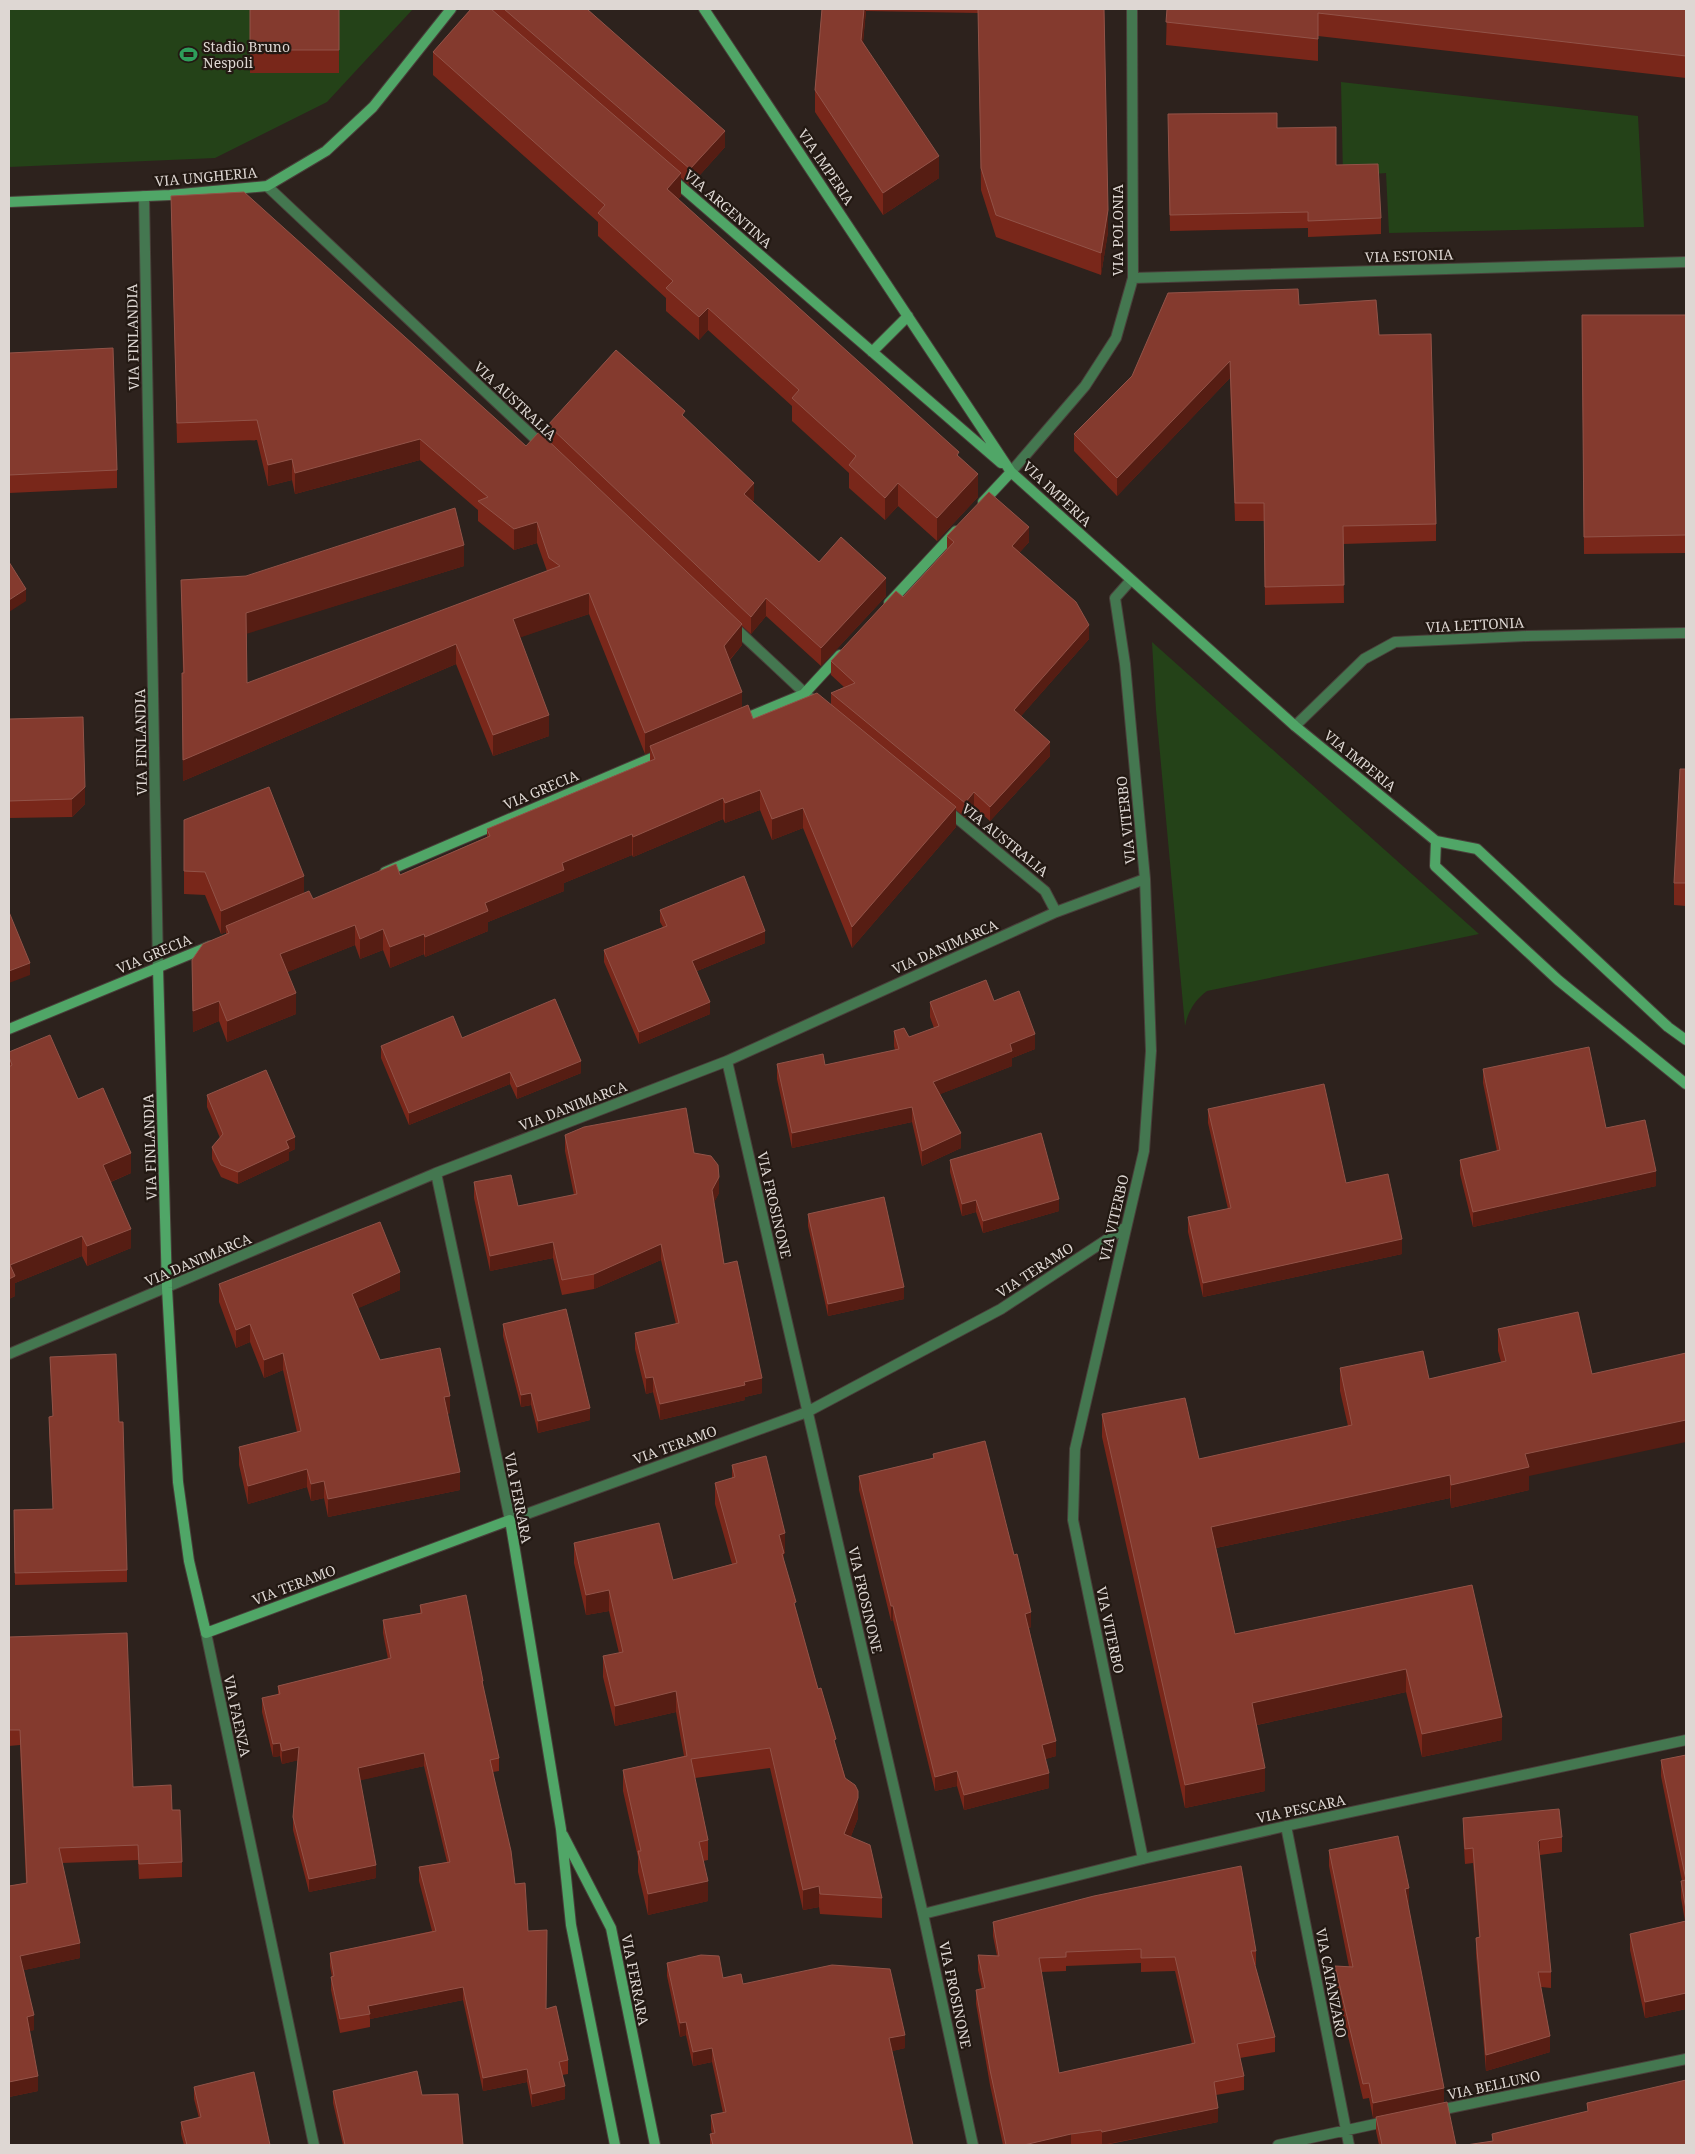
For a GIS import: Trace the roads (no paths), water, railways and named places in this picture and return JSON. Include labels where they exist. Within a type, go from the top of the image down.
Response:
[{"type":"street","name":"VIA UNGHERIA","points":[[9,202],[144,196],[267,186],[326,151],[373,106],[451,9]]},
{"type":"street","name":"VIA IMPERIA","points":[[704,9],[1011,472],[1296,726],[1436,841],[1477,848],[1668,1027],[1686,1040]]},
{"type":"street","name":"VIA POLONIA","points":[[1011,472],[1085,386],[1116,338],[1133,278],[1132,9]]},
{"type":"street","name":"VIA ARGENTINA","points":[[664,172],[1011,472]]},
{"type":"street","name":"VIA AUSTRALIA","points":[[267,186],[554,456]]},
{"type":"street","name":"VIA FINLANDIA","points":[[144,196],[158,968],[167,1288]]},
{"type":"street","name":"VIA ESTONIA","points":[[1133,278],[1686,262]]},
{"type":"street","points":[[872,352],[908,316]]},
{"type":"street","points":[[978,507],[1011,472]]},
{"type":"street","points":[[884,607],[965,522]]},
{"type":"street","name":"VIA VITERBO","points":[[1131,580],[1115,598],[1125,664],[1145,879],[1151,1051],[1144,1151],[1075,1449],[1073,1520],[1143,1859]]},
{"type":"street","points":[[725,619],[816,704]]},
{"type":"street","name":"VIA LETTONIA","points":[[1296,726],[1364,659],[1395,642],[1527,636],[1686,633]]},
{"type":"street","points":[[732,724],[804,694],[844,650]]},
{"type":"street","name":"VIA GRECIA","points":[[378,875],[668,751]]},
{"type":"street","name":"VIA AUSTRALIA","points":[[938,803],[1045,891],[1056,912]]},
{"type":"street","points":[[1436,841],[1435,866],[1558,980],[1686,1084]]},
{"type":"street","name":"VIA DANIMARCA","points":[[9,1354],[436,1173],[727,1061],[1056,912],[1145,879]]},
{"type":"street","name":"VIA GRECIA","points":[[9,1029],[224,940]]},
{"type":"street","name":"VIA FROSINONE","points":[[727,1061],[924,1914],[973,2145]]},
{"type":"street","name":"VIA FERRARA","points":[[436,1173],[510,1520],[561,1829],[571,1925],[615,2145]]},
{"type":"street","name":"VIA TERAMO","points":[[206,1633],[807,1412],[1001,1309],[1126,1227]]},
{"type":"street","name":"VIA FAENZA","points":[[167,1288],[178,1482],[189,1561],[206,1633],[314,2145]]},
{"type":"street","name":"VIA PESCARA","points":[[924,1914],[1143,1859],[1286,1826],[1686,1740]]},
{"type":"street","name":"VIA CATANZARO","points":[[1286,1826],[1349,2145]]},
{"type":"street","name":"VIA FERRARA","points":[[561,1829],[611,1928],[655,2145]]},
{"type":"street","name":"VIA BELLUNO","points":[[1423,2114],[1686,2059]]},
{"type":"street","points":[[1278,2145],[1404,2118]]},
{"type":"place","name":"Stadio Bruno Nespoli","points":[[189,55]]}]
